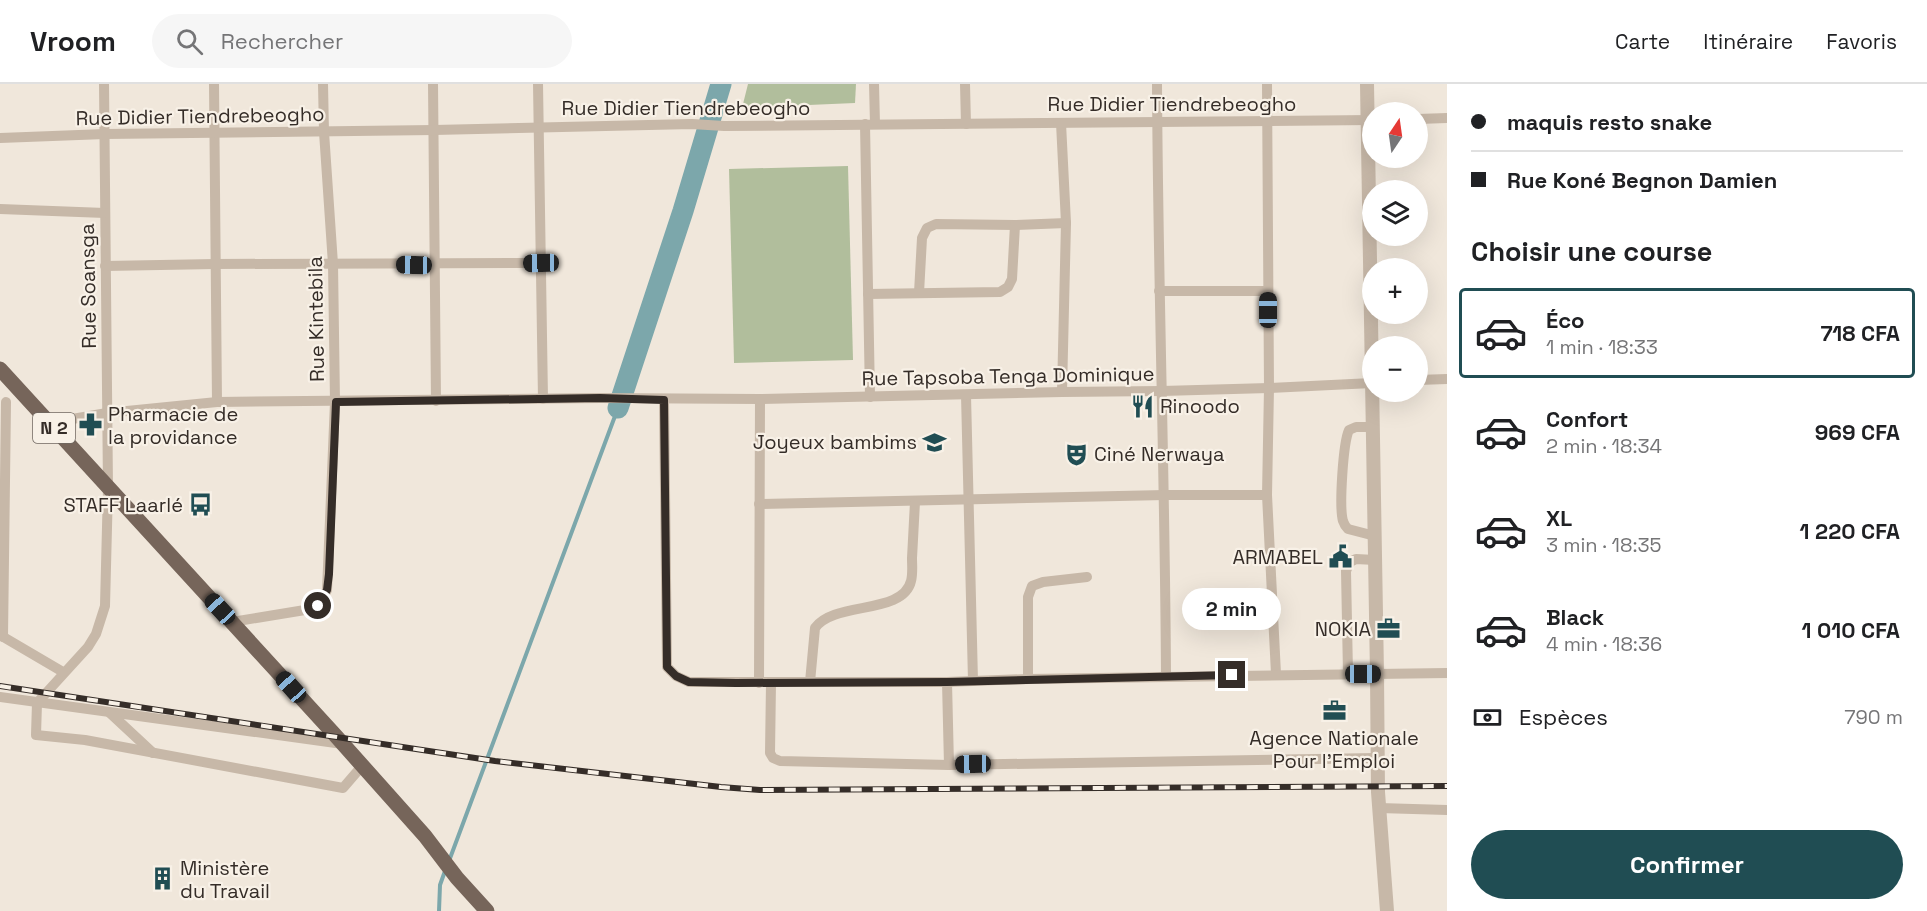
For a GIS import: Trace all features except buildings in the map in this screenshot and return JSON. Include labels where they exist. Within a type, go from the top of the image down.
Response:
[{"type":"main road","name":"N 2","points":[[0,369],[343,744],[488,911]]},
{"type":"street","name":"Rue Soansga","points":[[37,703],[88,647],[103,618],[105,606],[108,488],[104,84]]},
{"type":"street","points":[[214,84],[217,402]]},
{"type":"street","name":"Rue Kintebila","points":[[232,622],[318,606],[324,599],[329,574],[336,402],[333,264],[323,84]]},
{"type":"street","points":[[433,84],[436,401]]},
{"type":"street","points":[[538,84],[543,399]]},
{"type":"street","points":[[870,397],[868,294],[870,124],[874,84]]},
{"type":"street","points":[[965,84],[966,124]]},
{"type":"street","points":[[1157,84],[1166,677]]},
{"type":"street","points":[[1267,84],[1269,388],[1267,495],[1276,674]]},
{"type":"street","points":[[1367,84],[1368,102]]},
{"type":"street","points":[[1428,119],[1447,118]]},
{"type":"street","name":"Rue Didier Tiendrebeogho","points":[[0,138],[105,134],[692,124],[724,126],[1362,120]]},
{"type":"street","points":[[1061,123],[1066,223],[1062,392]]},
{"type":"street","points":[[1370,168],[1372,336]]},
{"type":"street","points":[[0,209],[105,213]]},
{"type":"street","points":[[919,293],[922,238],[927,228],[936,224],[1066,223]]},
{"type":"street","points":[[868,294],[1000,292],[1008,287],[1012,279],[1015,225]]},
{"type":"street","points":[[105,266],[541,263]]},
{"type":"street","points":[[1159,291],[1268,291]]},
{"type":"street","points":[[1428,380],[1447,379]]},
{"type":"street","name":"Rue Tapsoba Tenga Dominique","points":[[49,423],[107,413],[217,402],[600,398],[760,399],[1162,391],[1362,383]]},
{"type":"street","points":[[966,395],[973,681]]},
{"type":"street","points":[[759,683],[760,399]]},
{"type":"street","points":[[664,400],[667,667],[676,676],[689,682],[947,682],[1276,674],[1447,673]]},
{"type":"street","points":[[28,402],[3,402],[2,636],[63,672]]},
{"type":"street","points":[[1372,402],[1377,758],[1387,911]]},
{"type":"street","points":[[1372,428],[1356,427],[1349,430],[1346,436],[1343,458],[1343,519],[1348,529],[1375,536]]},
{"type":"street","points":[[759,504],[1165,495],[1267,495]]},
{"type":"street","points":[[810,682],[815,628],[820,622],[830,617],[895,600],[906,594],[911,581],[915,502]]},
{"type":"street","points":[[1348,674],[1346,571],[1350,562],[1356,559],[1375,560]]},
{"type":"street","points":[[1028,679],[1028,597],[1032,586],[1043,582],[1087,577]]},
{"type":"street","points":[[947,682],[949,765]]},
{"type":"street","points":[[771,683],[770,753],[776,760],[949,765],[1377,758]]},
{"type":"street","points":[[0,697],[343,744]]},
{"type":"street","points":[[37,703],[36,735],[85,741],[343,788],[362,766]]},
{"type":"street","points":[[110,712],[153,754]]},
{"type":"street","points":[[1379,808],[1447,810]]},
{"type":"green space","points":[[748,84],[856,84],[855,103],[742,108]]},
{"type":"green space","points":[[848,166],[853,360],[734,363],[729,169]]},
{"type":"waterway","points":[[618,408],[683,211],[721,84]]},
{"type":"waterway","points":[[449,861],[618,408]]},
{"type":"waterway","points":[[439,911],[440,885],[445,871]]},
{"type":"railway","points":[[0,686],[495,761],[760,790],[1447,786]]},
{"type":"place","name":"Rinoodo","points":[[1142,406]]},
{"type":"place","name":"Pharmacie de la providance","points":[[90,425]]},
{"type":"place","name":"Joyeux bambims","points":[[935,442]]},
{"type":"place","name":"Ciné Nerwaya","points":[[1076,454]]},
{"type":"place","name":"STAFF Laarlé","points":[[201,505]]},
{"type":"place","name":"ARMABEL","points":[[1341,557]]},
{"type":"place","name":"NOKIA","points":[[1389,629]]},
{"type":"place","name":"Agence Nationale Pour l'Emploi","points":[[1334,711]]},
{"type":"place","name":"Ministère du Travail","points":[[162,879]]},
{"type":"route","points":[[318,606],[324,599],[329,574],[336,402],[600,398],[664,400],[667,667],[676,676],[689,682],[759,683],[947,682],[1232,675]]}]
